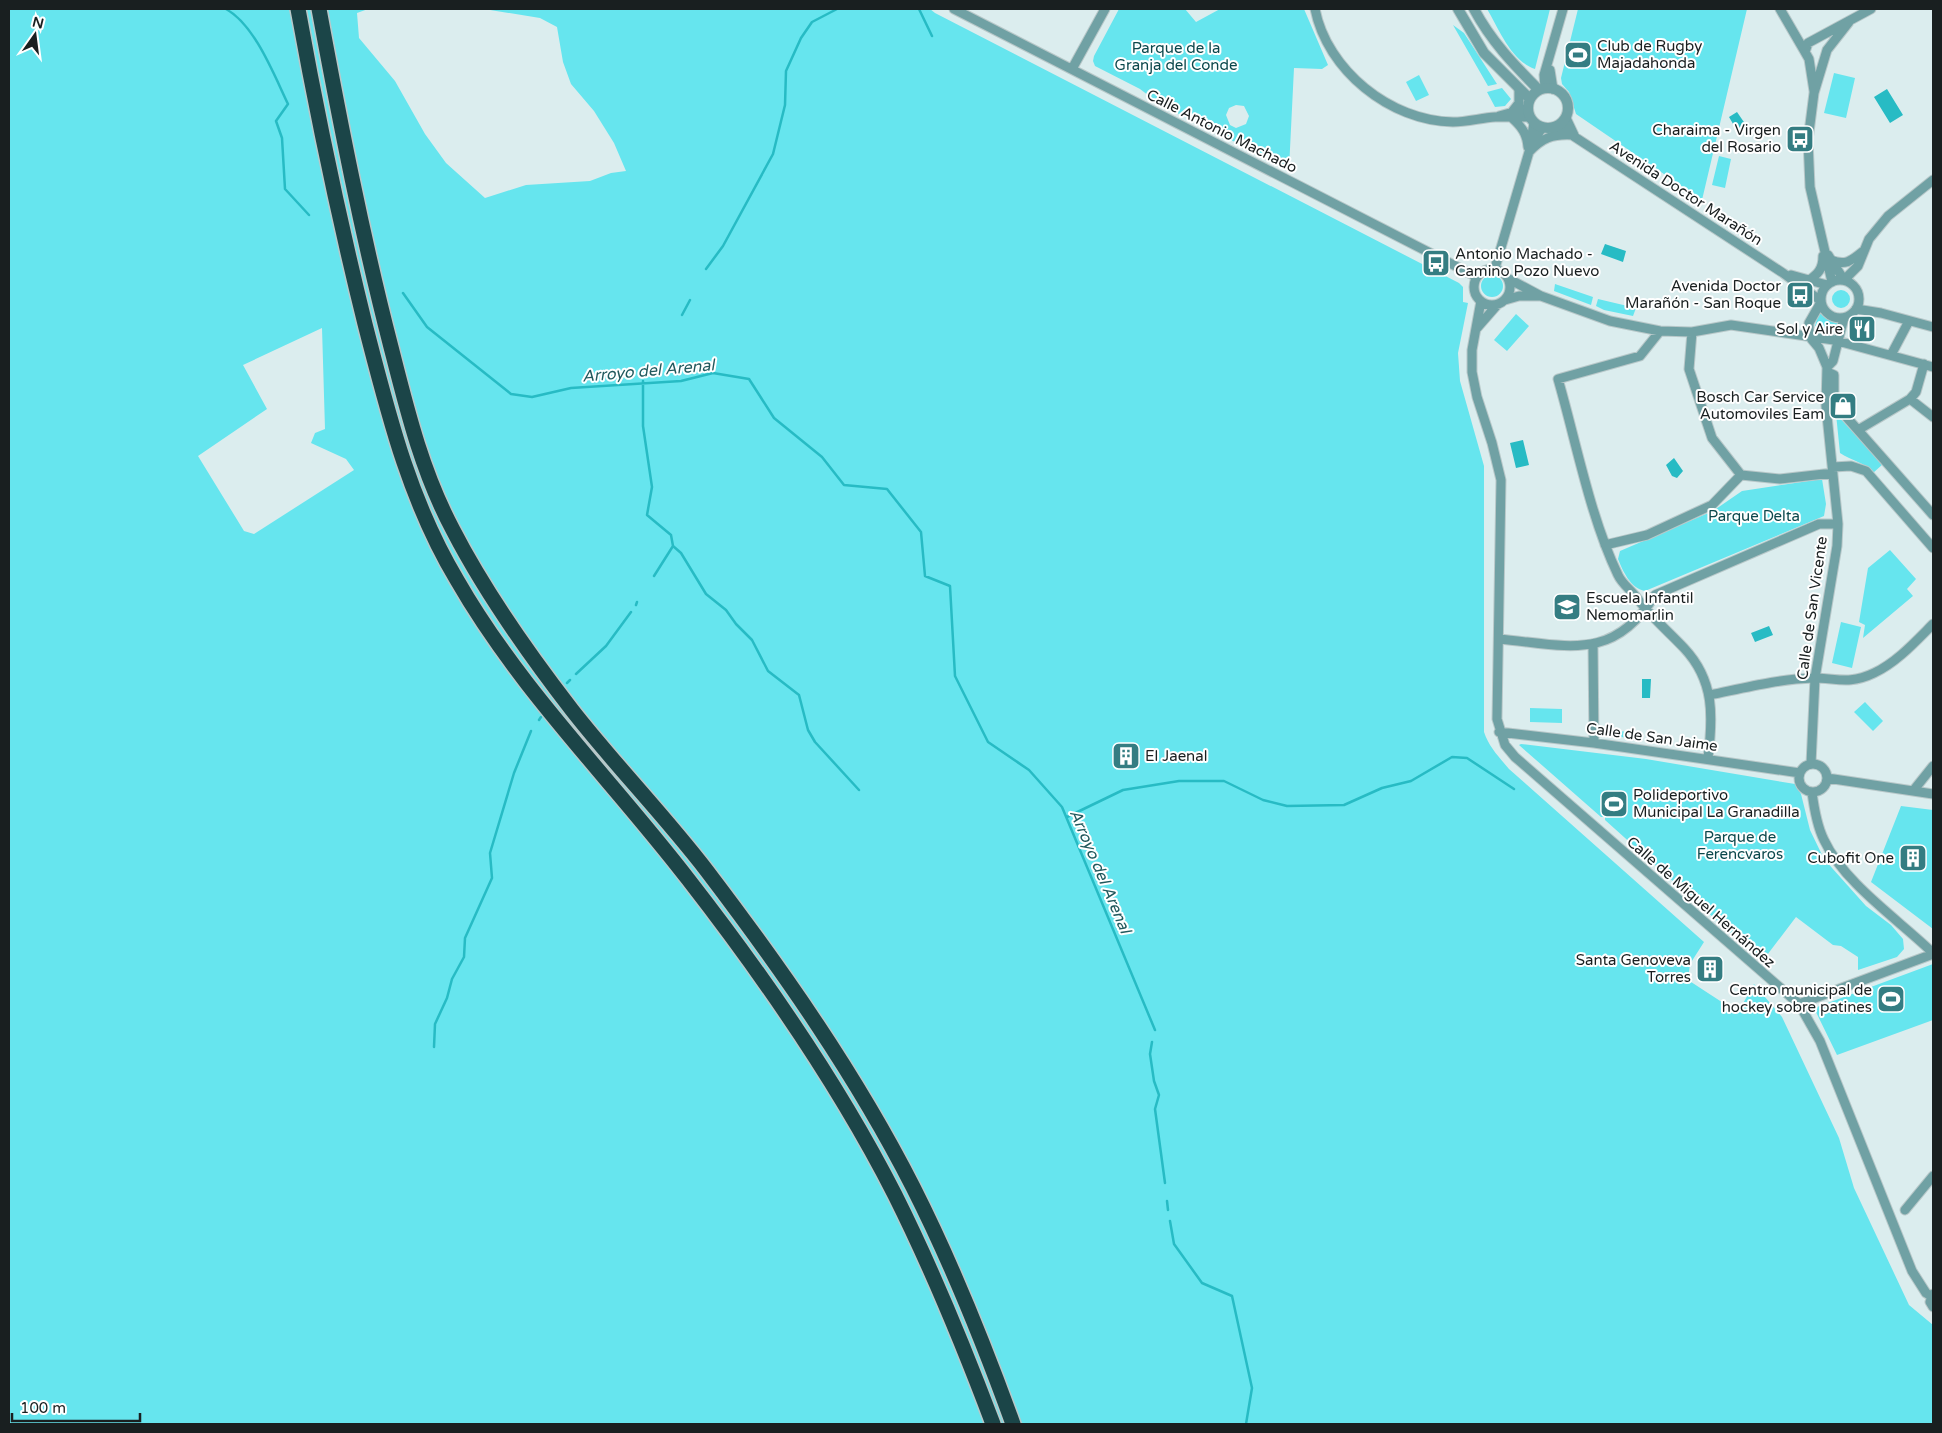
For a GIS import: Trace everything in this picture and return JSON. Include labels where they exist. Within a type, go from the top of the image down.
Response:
[{"type":"highway","points":[[298,9],[319,122],[354,279],[392,432],[411,486],[432,534],[456,579],[488,629],[558,723],[686,877],[768,987],[836,1091],[894,1194],[938,1287],[993,1424]]},
{"type":"highway","points":[[319,9],[374,283],[411,427],[430,479],[450,525],[504,617],[573,711],[704,868],[786,978],[853,1079],[912,1186],[955,1276],[1013,1424]]},
{"type":"street","name":"Calle Antonio Machado","points":[[954,9],[1477,277]]},
{"type":"street","points":[[1072,69],[1105,9]]},
{"type":"street","points":[[1315,9],[1325,38],[1344,67],[1370,93],[1395,108],[1427,118],[1453,122],[1512,115],[1533,115],[1558,126],[1566,118]]},
{"type":"street","points":[[1458,9],[1484,53],[1520,90],[1533,115]]},
{"type":"street","points":[[1474,9],[1485,28],[1513,66],[1529,80],[1565,97],[1568,104],[1566,118],[1574,136],[1553,135],[1542,140],[1529,152]]},
{"type":"street","points":[[1495,268],[1529,152],[1533,115],[1546,89],[1549,64],[1563,9]]},
{"type":"street","points":[[1780,9],[1807,56],[1817,62],[1826,54],[1849,22]]},
{"type":"street","points":[[1814,93],[1807,56],[1808,43],[1871,9]]},
{"type":"street","points":[[1792,28],[1815,40],[1824,42],[1826,54],[1814,93],[1808,140],[1808,166],[1814,210],[1824,248],[1829,284],[1809,323],[1809,336]]},
{"type":"street","points":[[1546,89],[1544,75],[1549,64]]},
{"type":"street","points":[[1529,80],[1544,75]]},
{"type":"street","points":[[1512,115],[1519,102],[1520,90]]},
{"type":"street","points":[[1512,115],[1521,126],[1527,138],[1529,152]]},
{"type":"street","name":"Avenida Doctor Marañón","points":[[1558,126],[1783,272],[1821,302],[1823,308],[1832,316],[1844,318]]},
{"type":"street","points":[[1844,280],[1858,266],[1862,252],[1888,216],[1933,180]]},
{"type":"street","points":[[1824,248],[1844,280],[1854,286],[1858,306]]},
{"type":"street","points":[[1808,281],[1819,273],[1824,264],[1824,248]]},
{"type":"street","points":[[1831,260],[1838,263],[1850,262],[1862,252]]},
{"type":"street","points":[[1541,296],[1519,296],[1490,305],[1481,300],[1475,291],[1477,277],[1485,270],[1495,268],[1541,296],[1610,321],[1660,331],[1692,332],[1731,325],[1838,341],[1933,367]]},
{"type":"street","name":"Avenida Doctor Marañón","points":[[1783,272],[1808,281],[1829,284],[1844,280]]},
{"type":"street","points":[[1476,328],[1510,291],[1509,278]]},
{"type":"street","name":"Calle de Miguel Hernández","points":[[1481,300],[1472,350],[1472,372],[1477,397],[1492,443],[1501,480],[1497,719],[1504,746],[1799,1004],[1820,1041],[1911,1270],[1926,1293],[1932,1295],[1930,1302],[1933,1307]]},
{"type":"street","points":[[1858,306],[1909,321],[1933,325]]},
{"type":"street","points":[[1844,318],[1858,306]]},
{"type":"street","name":"Calle de San Vicente","points":[[1827,369],[1832,361],[1844,318]]},
{"type":"street","points":[[1891,355],[1909,321]]},
{"type":"street","points":[[1660,331],[1640,356],[1558,379],[1605,545],[1620,578],[1645,610],[1685,650],[1698,667],[1710,695],[1712,726],[1708,758]]},
{"type":"street","points":[[1692,332],[1689,369],[1709,430],[1712,438],[1741,475],[1780,479],[1851,466],[1866,471],[1933,548]]},
{"type":"street","name":"Calle de San Vicente","points":[[1809,336],[1820,348],[1827,369],[1826,406],[1838,524],[1838,546],[1815,678],[1811,764]]},
{"type":"street","points":[[1858,430],[1910,400],[1916,392],[1924,364]]},
{"type":"street","points":[[1827,369],[1834,375],[1834,403],[1933,515]]},
{"type":"street","points":[[1910,400],[1933,417]]},
{"type":"street","points":[[1605,545],[1647,535],[1712,505],[1741,475]]},
{"type":"street","points":[[1499,639],[1594,645],[1614,638],[1645,610],[1654,595],[1819,524],[1838,524]]},
{"type":"street","points":[[1710,695],[1760,684],[1815,678],[1841,682],[1872,674],[1892,663],[1933,624]]},
{"type":"street","points":[[1594,645],[1594,743]]},
{"type":"street","name":"Calle de San Jaime","points":[[1499,732],[1708,758],[1800,773]]},
{"type":"street","points":[[1811,764],[1823,769],[1826,778],[1821,789],[1812,792],[1801,786],[1800,773],[1804,767],[1811,764]]},
{"type":"street","points":[[1914,791],[1933,766]]},
{"type":"street","points":[[1826,778],[1933,794]]},
{"type":"street","points":[[1799,1004],[1933,953],[1843,869],[1824,841],[1812,792]]},
{"type":"street","points":[[1905,1210],[1933,1176]]},
{"type":"green space","points":[[9,9],[368,9],[357,13],[359,38],[395,81],[425,134],[446,163],[485,198],[526,185],[590,181],[611,173],[626,171],[614,143],[594,111],[571,84],[563,62],[557,27],[540,18],[484,9],[930,9],[1459,283],[1463,287],[1463,302],[1468,303],[1458,353],[1460,381],[1484,466],[1484,732],[1486,737],[1509,769],[1704,942],[1690,964],[1688,980],[1734,1010],[1741,1007],[1754,984],[1782,1017],[1839,1138],[1854,1188],[1909,1305],[1933,1325],[1933,1424],[9,1424]],"holes":[[[322,328],[325,429],[315,433],[311,443],[346,459],[354,470],[254,534],[244,531],[198,456],[267,409],[243,365]]]},
{"type":"green space","name":"Parque de la Granja del Conde","points":[[1119,9],[1185,9],[1196,22],[1220,9],[1304,9],[1328,65],[1322,69],[1294,68],[1289,169],[1161,105],[1140,89],[1095,66],[1094,56]],"holes":[[[1236,105],[1244,106],[1249,116],[1246,124],[1236,128],[1230,125],[1226,115],[1229,108]]]},
{"type":"green space","points":[[1487,9],[1550,9],[1535,69],[1527,65],[1512,52]]},
{"type":"green space","points":[[1578,9],[1747,9],[1702,200],[1576,114],[1569,92],[1562,84],[1561,78]]},
{"type":"green space","points":[[1453,25],[1464,33],[1497,84],[1488,86]]},
{"type":"green space","points":[[1834,73],[1855,78],[1846,118],[1824,113]]},
{"type":"green space","points":[[1419,75],[1429,95],[1416,101],[1406,82]]},
{"type":"green space","points":[[1502,88],[1511,99],[1505,106],[1495,107],[1487,92]]},
{"type":"green space","points":[[1719,156],[1731,159],[1725,188],[1712,185]]},
{"type":"green space","points":[[1492,275],[1502,282],[1503,286],[1496,296],[1492,297],[1482,290],[1481,286],[1488,276]]},
{"type":"green space","points":[[1555,284],[1593,297],[1591,305],[1554,291]]},
{"type":"green space","points":[[1837,290],[1845,290],[1850,295],[1848,306],[1837,308],[1832,303],[1832,295]]},
{"type":"green space","points":[[1598,299],[1636,308],[1633,316],[1604,310],[1596,306]]},
{"type":"green space","points":[[1819,312],[1829,320],[1838,323],[1834,332],[1815,326]]},
{"type":"green space","points":[[1516,314],[1529,326],[1507,351],[1494,340]]},
{"type":"green space","points":[[1836,414],[1883,464],[1873,473],[1862,464],[1840,453]]},
{"type":"green space","name":"Parque Delta","points":[[1822,479],[1826,504],[1824,516],[1645,591],[1631,583],[1618,559],[1620,551],[1713,511],[1742,491]]},
{"type":"green space","points":[[1890,550],[1916,579],[1907,589],[1913,596],[1863,638],[1865,625],[1859,622],[1868,568]]},
{"type":"green space","points":[[1841,622],[1861,627],[1852,668],[1832,663]]},
{"type":"green space","points":[[1865,702],[1883,721],[1873,731],[1854,712]]},
{"type":"green space","points":[[1530,708],[1562,709],[1562,723],[1530,722]]},
{"type":"green space","points":[[1606,730],[1629,732],[1629,738],[1606,735]]},
{"type":"green space","name":"Parque de Ferencvaros","points":[[1519,745],[1646,759],[1795,784],[1801,794],[1810,830],[1824,859],[1866,906],[1891,925],[1903,939],[1904,949],[1897,957],[1858,970],[1858,957],[1841,946],[1833,945],[1796,917],[1764,959],[1753,953],[1605,820],[1605,817],[1601,817]]},
{"type":"green space","points":[[1901,806],[1933,810],[1933,929],[1871,882]]},
{"type":"green space","points":[[1933,964],[1933,1020],[1837,1055],[1815,1010],[1817,1007]]},
{"type":"shaded area","points":[[1887,89],[1903,115],[1890,123],[1874,97]]},
{"type":"shaded area","points":[[1737,112],[1748,128],[1739,134],[1729,117]]},
{"type":"shaded area","points":[[1605,244],[1626,251],[1623,262],[1601,254]]},
{"type":"shaded area","points":[[1523,440],[1529,465],[1516,468],[1510,443]]},
{"type":"shaded area","points":[[1674,458],[1683,471],[1677,478],[1672,476],[1666,465]]},
{"type":"shaded area","points":[[1769,626],[1773,635],[1755,642],[1751,633]]},
{"type":"shaded area","points":[[1642,679],[1651,679],[1650,698],[1642,698]]},
{"type":"waterway","name":"Arroyo del Arenal","points":[[226,9],[236,16],[255,38],[288,104],[276,121],[282,138],[285,189],[309,215]]},
{"type":"waterway","points":[[706,269],[723,246],[773,154],[785,105],[786,71],[801,38],[812,22],[837,9]]},
{"type":"waterway","points":[[919,9],[932,36]]},
{"type":"waterway","name":"Arroyo del Arenal","points":[[403,293],[427,327],[511,394],[532,397],[571,388],[681,381],[713,373],[749,379],[774,418],[822,457],[844,485],[887,489],[921,532],[925,576],[950,586],[955,676],[988,742],[1029,770],[1062,807],[1155,1030]]},
{"type":"waterway","points":[[682,315],[690,300]]},
{"type":"waterway","points":[[643,381],[643,426],[652,487],[647,515],[671,535],[673,546],[654,576]]},
{"type":"waterway","points":[[673,546],[681,553],[706,594],[726,610],[736,624],[752,640],[768,671],[799,695],[808,730],[815,742],[859,790]]},
{"type":"waterway","points":[[576,674],[606,646],[631,612]]},
{"type":"waterway","points":[[567,683],[570,680]]},
{"type":"waterway","points":[[434,1047],[435,1024],[447,998],[452,979],[464,957],[465,938],[492,878],[490,853],[514,773],[531,731]]},
{"type":"waterway","points":[[1067,817],[1123,790],[1179,781],[1224,781],[1263,800],[1287,806],[1344,805],[1382,788],[1411,781],[1452,757],[1467,758],[1514,789]]},
{"type":"waterway","name":"Arroyo del Arenal","points":[[1152,1042],[1150,1054],[1154,1081],[1159,1095],[1155,1109],[1165,1183]]},
{"type":"waterway","name":"Arroyo del Arenal","points":[[1167,1201],[1168,1210]]},
{"type":"waterway","name":"Arroyo del Arenal","points":[[1170,1221],[1174,1244],[1202,1283],[1232,1296],[1252,1388],[1246,1424]]},
{"type":"place","name":"Club de Rugby Majadahonda","points":[[1578,55]]},
{"type":"place","name":"Charaima - Virgen del Rosario","points":[[1800,139]]},
{"type":"place","name":"Antonio Machado - Camino Pozo Nuevo","points":[[1436,263]]},
{"type":"place","name":"Avenida Doctor Marañón - San Roque","points":[[1800,295]]},
{"type":"place","name":"Sol y Aire","points":[[1862,329]]},
{"type":"place","name":"Bosch Car Service Automoviles Eam","points":[[1843,406]]},
{"type":"place","name":"Escuela Infantil Nemomarlin","points":[[1567,607]]},
{"type":"place","name":"El Jaenal","points":[[1126,756]]},
{"type":"place","name":"Polideportivo Municipal La Granadilla","points":[[1614,804]]},
{"type":"place","name":"Cubofit One","points":[[1913,858]]},
{"type":"place","name":"Santa Genoveva Torres","points":[[1710,969]]},
{"type":"place","name":"Centro municipal de hockey sobre patines","points":[[1891,999]]}]
